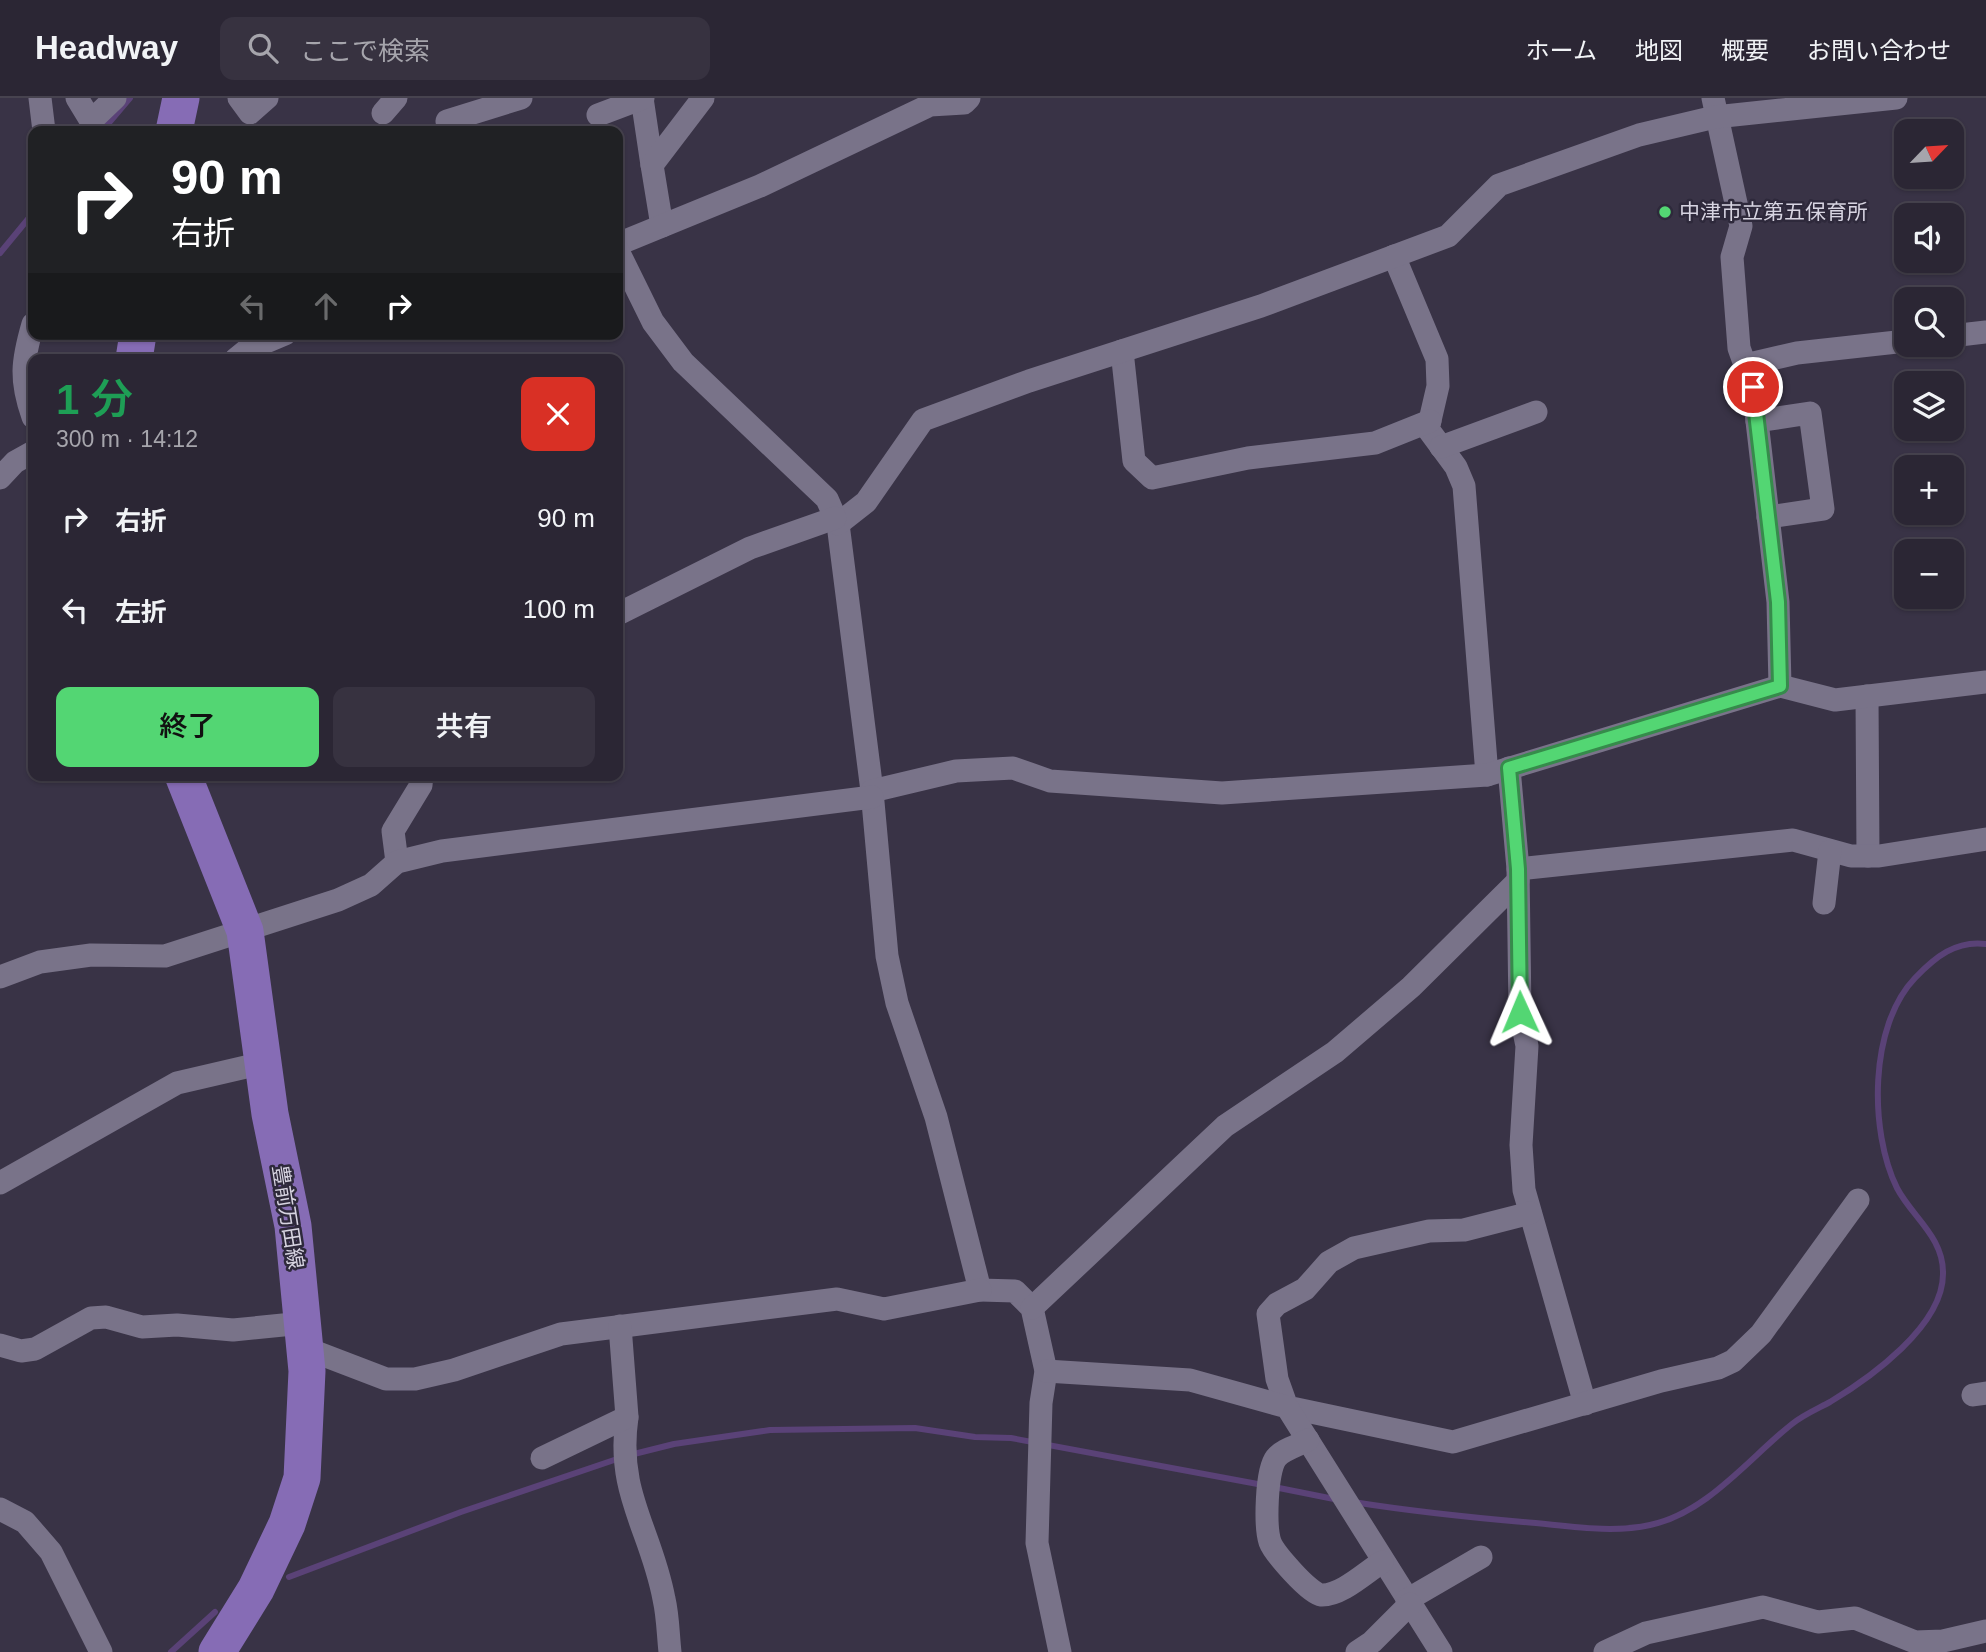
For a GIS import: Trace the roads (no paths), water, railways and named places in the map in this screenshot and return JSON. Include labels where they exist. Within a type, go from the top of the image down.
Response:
[{"type":"main road","points":[[175,126],[181,98]]},
{"type":"main road","name":"豊前万田線","points":[[185,781],[245,931],[263,1063],[293,1226],[307,1371],[302,1478],[287,1524],[256,1589],[217,1652]]},
{"type":"street","points":[[40,98],[43,126]]},
{"type":"street","points":[[77,98],[91,121],[115,98]]},
{"type":"street","points":[[239,98],[250,113],[267,98]]},
{"type":"street","points":[[447,121],[521,98]]},
{"type":"street","points":[[597,115],[642,98],[662,226]]},
{"type":"street","points":[[652,165],[703,98]]},
{"type":"street","points":[[623,242],[760,186],[930,105],[964,103],[969,98]]},
{"type":"street","points":[[623,612],[750,548],[836,521],[866,502],[923,420],[1261,306],[1448,236],[1499,185],[1714,107],[1895,98]]},
{"type":"street","points":[[1714,107],[1741,226],[1732,257],[1739,348],[1753,387],[1778,602],[1780,686]]},
{"type":"street","points":[[1394,256],[1437,359],[1438,386],[1428,429],[1456,467],[1464,486],[1487,775]]},
{"type":"street","points":[[623,261],[653,322],[683,362],[827,499],[836,521],[872,794],[887,956],[894,991],[918,1073],[936,1117],[981,1290]]},
{"type":"street","points":[[1964,335],[1986,332]]},
{"type":"street","points":[[28,403],[23,389],[23,360],[29,340]]},
{"type":"street","points":[[242,354],[271,340]]},
{"type":"street","points":[[1745,365],[1797,352],[1894,342]]},
{"type":"street","points":[[1122,351],[1134,461],[1152,478],[1248,458],[1375,443],[1430,421]]},
{"type":"street","points":[[1441,447],[1536,412]]},
{"type":"street","points":[[1757,421],[1810,413],[1823,509],[1768,517]]},
{"type":"street","points":[[0,478],[15,462],[28,455]]},
{"type":"street","points":[[0,977],[40,962],[91,955],[165,956],[338,900],[371,884],[397,862],[442,851],[872,794],[956,771],[1013,768],[1050,781],[1222,793],[1487,775],[1780,686],[1835,700],[1986,681]]},
{"type":"street","points":[[1867,696],[1868,856]]},
{"type":"street","points":[[1509,768],[1518,875],[1520,1012],[1527,1046],[1521,1145],[1524,1190],[1585,1404]]},
{"type":"street","points":[[397,862],[393,831],[421,781]]},
{"type":"street","points":[[1032,1308],[1225,1126],[1335,1052],[1411,987],[1518,875],[1793,840],[1852,856],[1868,856],[1986,839]]},
{"type":"street","points":[[1824,903],[1830,851]]},
{"type":"street","points":[[0,1183],[177,1083],[263,1063]]},
{"type":"street","points":[[1046,1371],[1190,1380],[1287,1407],[1453,1442],[1661,1381],[1718,1368],[1733,1361],[1761,1334],[1792,1295],[1858,1200]]},
{"type":"street","points":[[1441,1652],[1287,1407],[1277,1379],[1268,1314],[1277,1304],[1305,1289],[1329,1262],[1354,1248],[1429,1231],[1464,1230],[1530,1213]]},
{"type":"street","points":[[0,1345],[21,1350],[35,1349],[91,1318],[106,1317],[142,1327],[177,1325],[304,1335],[386,1378],[415,1379],[454,1370],[561,1334],[837,1299],[884,1309],[981,1290],[1015,1291],[1032,1308],[1046,1371],[1041,1403],[1037,1543],[1060,1652]]},
{"type":"street","points":[[620,1326],[627,1417],[622,1446],[625,1479],[664,1597],[670,1652]]},
{"type":"street","points":[[541,1458],[627,1417]]},
{"type":"street","points":[[1308,1440],[1277,1456],[1271,1468],[1267,1529],[1271,1545],[1310,1591],[1322,1595],[1338,1590],[1382,1562]]},
{"type":"street","points":[[0,1508],[26,1522],[51,1552],[101,1652]]},
{"type":"street","points":[[1357,1652],[1372,1642],[1408,1602],[1441,1577],[1481,1557]]},
{"type":"street","points":[[1605,1652],[1646,1633],[1763,1608],[1818,1622],[1855,1618],[1916,1642],[1943,1640],[1986,1631]]},
{"type":"waterway","points":[[106,126],[130,98]]},
{"type":"waterway","points":[[0,253],[28,219]]},
{"type":"waterway","points":[[1353,1502],[1587,1528],[1619,1529],[1650,1525],[1671,1519],[1709,1497],[1796,1421],[1846,1392],[1883,1365],[1918,1331],[1931,1313],[1940,1293],[1943,1274],[1942,1261],[1933,1238],[1903,1199],[1888,1165],[1878,1109],[1882,1051],[1889,1023],[1900,998],[1915,978],[1930,963],[1956,947],[1986,944]]},
{"type":"waterway","points":[[630,1455],[674,1444],[770,1430],[915,1428],[975,1437],[1011,1438],[1263,1485]]},
{"type":"waterway","points":[[289,1577],[461,1512],[620,1458]]},
{"type":"waterway","points":[[1274,1487],[1339,1500]]},
{"type":"waterway","points":[[171,1652],[215,1612]]},
{"type":"place","name":"中津市立第五保育所","points":[[1665,212]]}]
